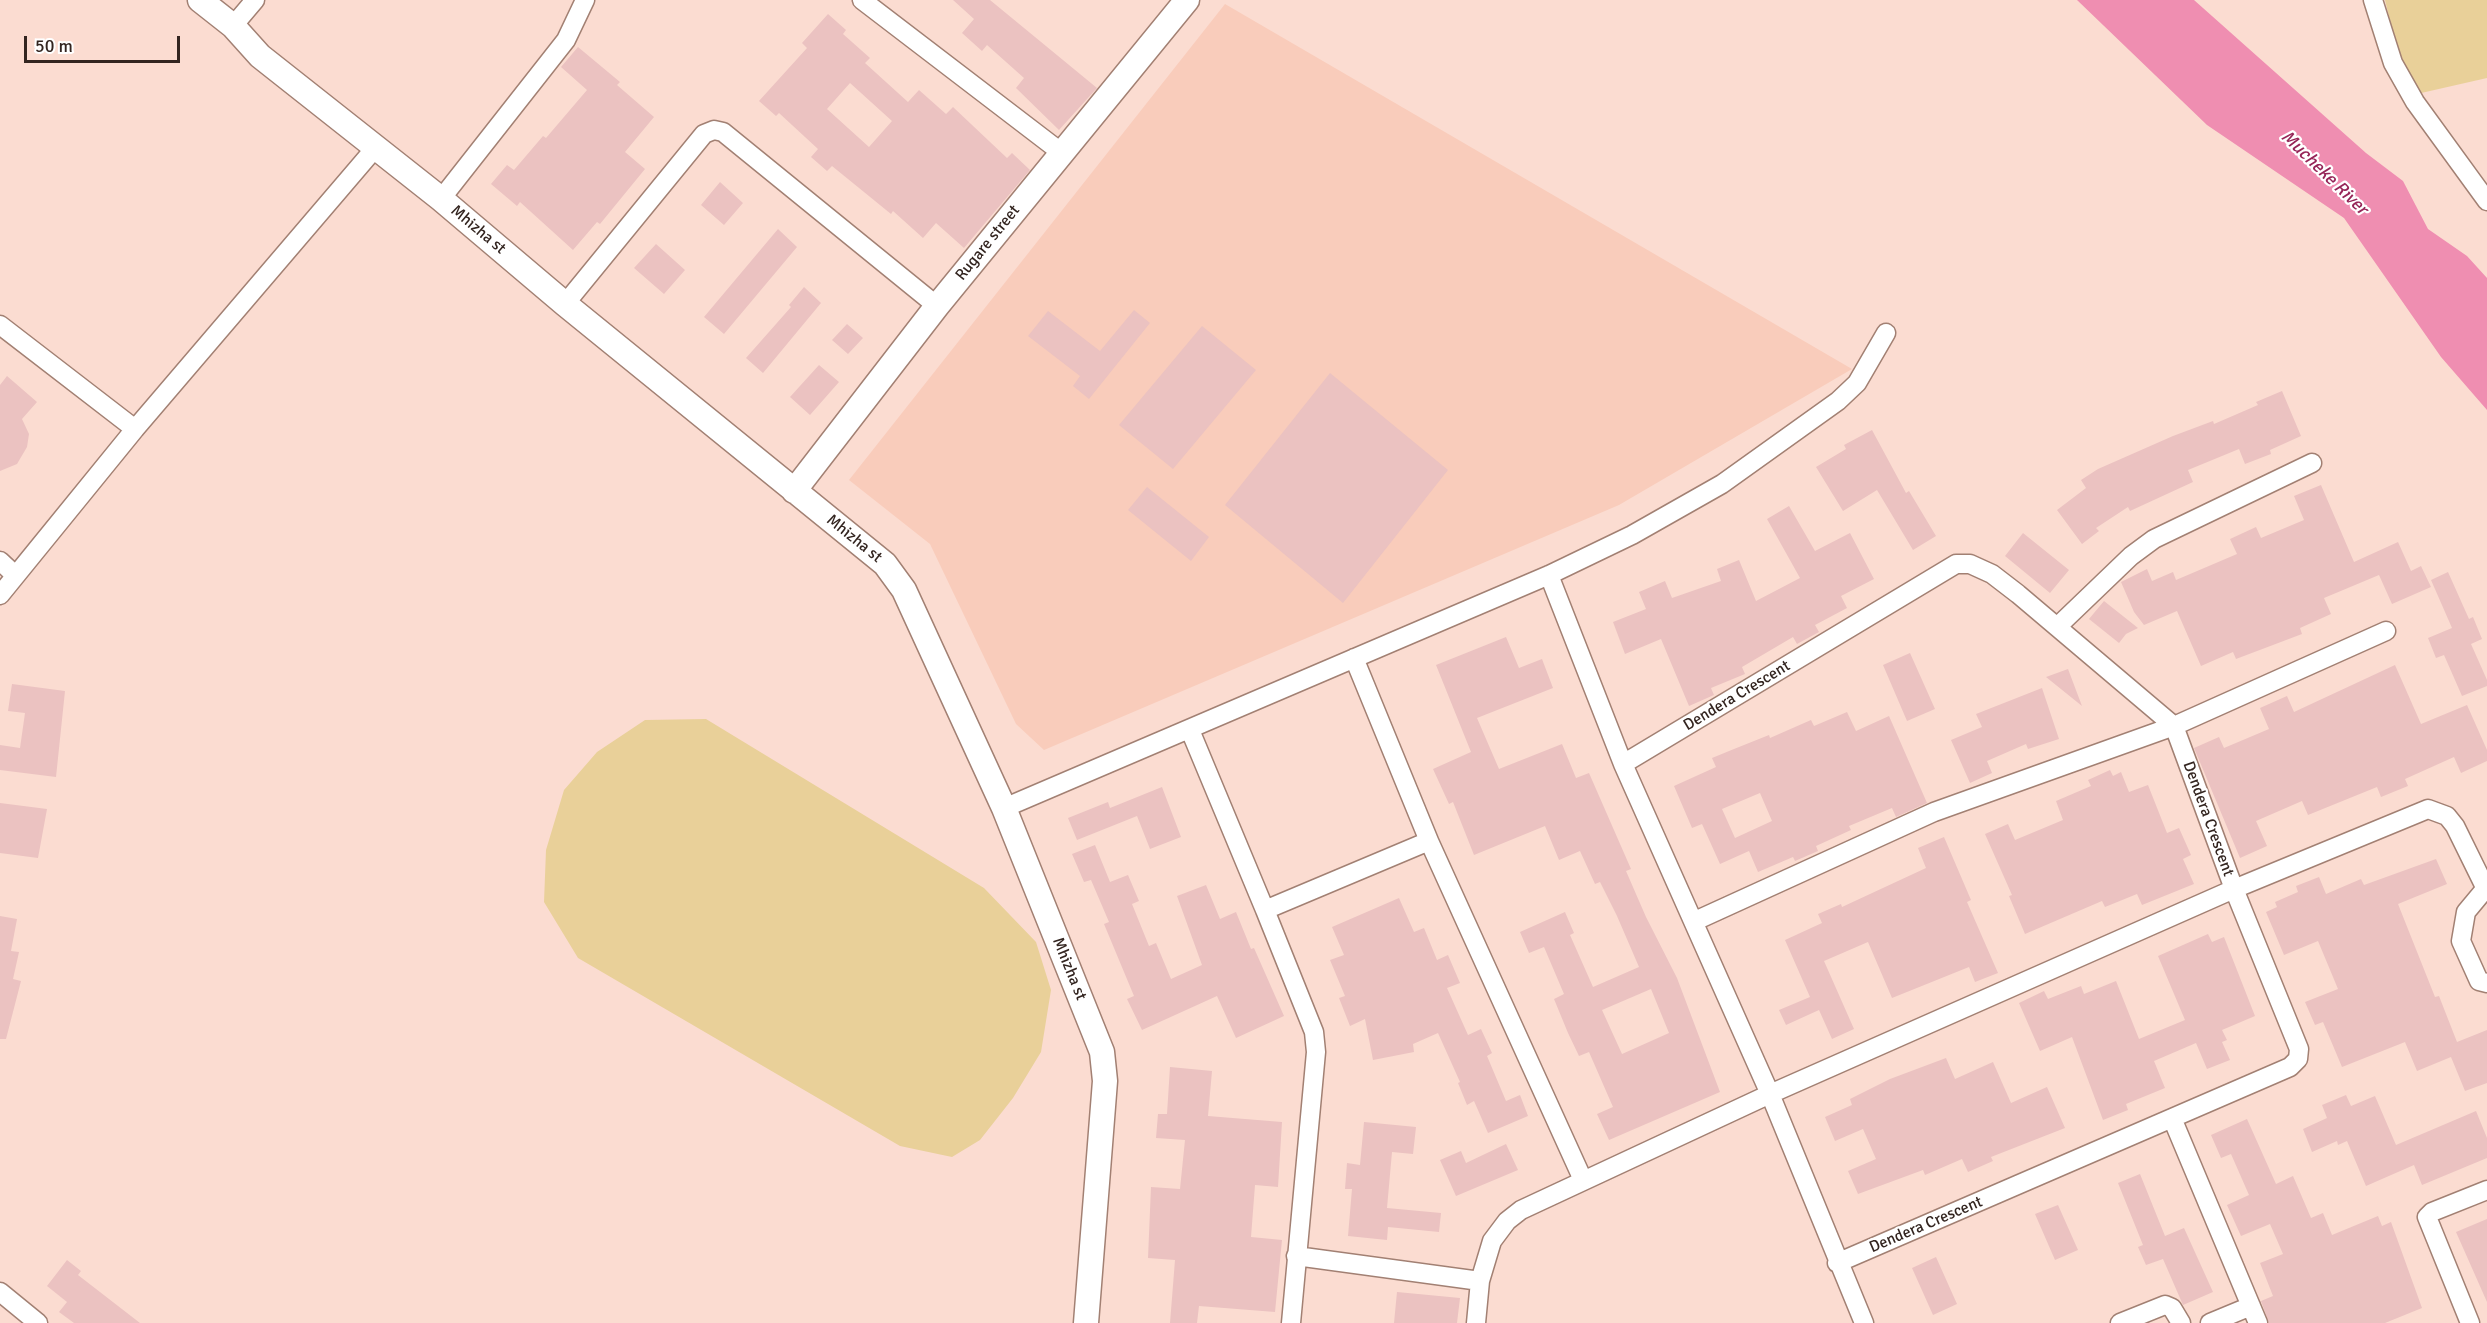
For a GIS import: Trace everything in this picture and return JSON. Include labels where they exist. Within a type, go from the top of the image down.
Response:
[{"type":"street","name":"Mhizha st","points":[[200,0],[233,27],[260,56],[441,199],[885,564],[904,590],[1004,808],[1098,1041],[1105,1067],[1086,1323]]},
{"type":"street","points":[[233,27],[255,0]]},
{"type":"street","points":[[441,199],[566,40],[585,0]]},
{"type":"street","points":[[862,0],[1062,153]]},
{"type":"street","name":"Rugare street","points":[[795,491],[937,306],[1187,0]]},
{"type":"street","points":[[2373,0],[2393,63],[2415,102],[2487,201]]},
{"type":"street","points":[[566,304],[704,134],[714,130],[723,132],[937,306]]},
{"type":"street","points":[[0,595],[135,429],[376,147]]},
{"type":"street","points":[[0,325],[135,429]]},
{"type":"street","points":[[1004,808],[1549,574],[1632,535],[1732,477],[1838,401],[1857,382],[1887,333]]},
{"type":"street","points":[[2057,627],[2131,556],[2154,539],[2312,463]]},
{"type":"street","points":[[0,561],[15,575]]},
{"type":"street","name":"Dendera Crescent","points":[[1623,764],[1956,564],[1970,564],[1992,574],[2174,726],[2234,889],[2300,1054],[2290,1067],[1837,1263]]},
{"type":"street","points":[[1549,574],[1623,764],[1695,921],[1770,1094],[1837,1263],[1864,1323]]},
{"type":"street","points":[[1695,921],[1934,812],[2174,726],[2386,631]]},
{"type":"street","points":[[1354,658],[1430,841],[1583,1180]]},
{"type":"street","points":[[1190,730],[1314,1032],[1316,1052],[1291,1323]]},
{"type":"street","points":[[1478,1320],[1480,1281],[1492,1241],[1507,1221],[1521,1210],[1770,1094],[2234,889],[2428,809],[2447,816],[2455,826],[2486,889],[2466,912],[2461,940],[2480,981],[2487,983]]},
{"type":"street","points":[[1265,910],[1430,841]]},
{"type":"street","points":[[2172,1118],[2255,1315],[2210,1323]]},
{"type":"street","points":[[2470,1323],[2427,1217],[2432,1212],[2487,1191]]},
{"type":"street","points":[[1296,1256],[1480,1281]]},
{"type":"street","points":[[0,1292],[38,1323]]},
{"type":"street","points":[[2120,1323],[2165,1305],[2172,1307],[2181,1323]]},
{"type":"shaded area","points":[[2385,0],[2487,0],[2487,78],[2408,96]]},
{"type":"shaded area","points":[[1225,4],[1852,369],[1619,505],[1044,750],[1016,724],[930,544],[849,480]]},
{"type":"shaded area","points":[[706,719],[984,888],[1036,942],[1051,990],[1041,1052],[1013,1098],[980,1140],[952,1157],[900,1146],[578,958],[544,902],[546,850],[564,790],[597,752],[645,720]]},
{"type":"water","name":"Mucheke River","points":[[2077,0],[2194,0],[2366,153],[2403,181],[2428,229],[2467,256],[2487,278],[2487,410],[2441,357],[2344,218],[2207,125]]},
{"type":"building","points":[[953,0],[990,0],[1097,88],[1059,130],[1016,88],[1024,78],[987,45],[982,51],[962,33],[974,19]]},
{"type":"building","points":[[828,14],[846,30],[843,34],[870,58],[865,63],[908,102],[919,90],[946,114],[953,107],[1007,158],[1012,153],[1030,170],[964,248],[936,223],[923,238],[893,211],[891,214],[832,166],[827,171],[811,157],[818,149],[779,113],[776,116],[759,101],[807,48],[802,43]],"holes":[[[850,83],[892,121],[869,147],[827,109]]]},
{"type":"building","points":[[578,47],[620,82],[617,85],[654,117],[625,152],[645,169],[600,224],[597,222],[573,250],[520,202],[517,206],[491,184],[507,165],[514,170],[543,136],[546,138],[587,90],[561,67]]},
{"type":"building","points":[[720,182],[743,203],[724,225],[701,205]]},
{"type":"building","points":[[778,229],[797,247],[724,334],[704,317]]},
{"type":"building","points":[[656,244],[685,270],[664,294],[634,268]]},
{"type":"building","points":[[804,287],[821,303],[763,373],[746,358],[791,307],[789,305]]},
{"type":"building","points":[[1134,310],[1150,323],[1089,399],[1073,386],[1080,376],[1028,336],[1048,311],[1100,351]]},
{"type":"building","points":[[847,324],[863,338],[848,354],[832,340]]},
{"type":"building","points":[[1202,326],[1256,370],[1173,469],[1119,425]]},
{"type":"building","points":[[819,365],[839,382],[810,415],[790,397]]},
{"type":"building","points":[[1330,373],[1448,470],[1343,603],[1225,505]]},
{"type":"building","points":[[7,376],[37,402],[22,419],[29,434],[27,447],[17,464],[0,471],[0,385]]},
{"type":"building","points":[[2282,391],[2301,436],[2270,450],[2271,454],[2245,464],[2239,449],[2188,470],[2193,482],[2130,511],[2128,507],[2096,528],[2099,531],[2082,544],[2057,510],[2086,488],[2081,480],[2098,469],[2173,436],[2213,421],[2214,424],[2258,405],[2256,402]]},
{"type":"building","points":[[1872,430],[1906,493],[1909,491],[1936,536],[1913,550],[1877,490],[1843,511],[1816,467],[1846,449],[1844,445]]},
{"type":"building","points":[[2321,485],[2354,562],[2398,542],[2411,571],[2421,566],[2431,587],[2392,604],[2379,575],[2324,598],[2331,614],[2300,628],[2302,634],[2236,659],[2233,652],[2201,666],[2177,611],[2144,625],[2134,612],[2121,582],[2147,569],[2152,581],[2173,572],[2176,580],[2237,554],[2230,539],[2256,527],[2261,538],[2304,520],[2294,496]]},
{"type":"building","points":[[1147,487],[1209,537],[1191,561],[1128,510]]},
{"type":"building","points":[[1789,506],[1815,551],[1850,533],[1874,579],[1841,596],[1847,608],[1815,625],[1819,632],[1797,644],[1793,637],[1742,667],[1745,674],[1711,688],[1714,695],[1689,706],[1661,639],[1625,654],[1613,622],[1646,609],[1639,592],[1665,581],[1672,598],[1721,581],[1717,569],[1739,560],[1756,601],[1800,578],[1767,519]]},
{"type":"building","points":[[2023,533],[2069,570],[2050,593],[2005,556]]},
{"type":"building","points":[[2448,572],[2469,619],[2473,617],[2482,639],[2471,644],[2487,680],[2487,686],[2462,696],[2444,655],[2436,658],[2428,638],[2452,628],[2431,580]]},
{"type":"building","points":[[2104,601],[2138,628],[2126,634],[2119,643],[2089,619]]},
{"type":"building","points":[[1506,637],[1519,668],[1542,659],[1553,688],[1477,718],[1499,769],[1562,744],[1576,778],[1589,773],[1631,869],[1626,871],[1677,978],[1720,1092],[1609,1140],[1597,1114],[1613,1107],[1589,1052],[1579,1056],[1568,1033],[1554,999],[1564,994],[1544,947],[1529,953],[1520,932],[1565,912],[1574,933],[1570,935],[1593,987],[1639,967],[1600,882],[1595,884],[1580,851],[1559,860],[1545,826],[1474,855],[1453,802],[1449,804],[1433,769],[1471,752],[1436,665]],"holes":[[[1651,989],[1669,1033],[1622,1054],[1602,1010]]]},
{"type":"building","points":[[1910,653],[1935,709],[1907,721],[1883,665]]},
{"type":"building","points":[[2395,665],[2421,724],[2467,705],[2487,750],[2487,761],[2461,773],[2454,757],[2405,779],[2408,786],[2381,797],[2377,787],[2308,815],[2302,801],[2256,821],[2267,846],[2240,858],[2194,748],[2219,737],[2224,748],[2269,729],[2260,708],[2287,696],[2294,712]]},
{"type":"building","points":[[2068,669],[2082,706],[2046,677]]},
{"type":"building","points":[[12,684],[65,691],[56,777],[0,770],[0,745],[20,748],[25,713],[8,711]]},
{"type":"building","points":[[2042,688],[2059,739],[2028,749],[2026,744],[1987,761],[1992,773],[1970,783],[1951,740],[1982,727],[1976,714]]},
{"type":"building","points":[[1847,712],[1856,731],[1889,716],[1927,803],[1896,817],[1892,808],[1849,826],[1851,830],[1816,846],[1818,851],[1795,861],[1793,857],[1758,872],[1749,851],[1720,864],[1702,824],[1692,828],[1674,786],[1716,767],[1712,758],[1769,735],[1770,738],[1811,720],[1814,726]],"holes":[[[1760,793],[1772,821],[1735,838],[1722,809]]]},
{"type":"building","points":[[2110,770],[2113,776],[2121,772],[2129,792],[2148,785],[2167,833],[2179,828],[2191,855],[2183,859],[2194,884],[2142,905],[2137,894],[2105,907],[2102,901],[2025,934],[2009,896],[2012,895],[1985,834],[2008,824],[2015,840],[2063,820],[2056,801],[2091,786],[2088,780]]},
{"type":"building","points":[[1162,787],[1181,837],[1150,849],[1137,816],[1077,840],[1068,818],[1108,802],[1110,808]]},
{"type":"building","points":[[0,803],[47,809],[38,858],[0,853]]},
{"type":"building","points":[[1944,837],[1971,900],[1967,902],[1998,973],[1975,982],[1969,967],[1892,998],[1868,942],[1824,961],[1854,1029],[1832,1039],[1819,1010],[1786,1025],[1779,1010],[1810,997],[1785,940],[1822,923],[1818,914],[1841,904],[1842,907],[1926,868],[1918,848]]},
{"type":"building","points":[[1095,845],[1110,882],[1128,875],[1139,901],[1132,904],[1149,946],[1156,943],[1171,979],[1202,965],[1177,896],[1206,885],[1220,919],[1236,912],[1251,949],[1254,948],[1284,1016],[1236,1038],[1217,996],[1142,1030],[1127,999],[1134,996],[1104,924],[1109,922],[1091,880],[1084,882],[1072,854]]},
{"type":"building","points":[[2436,859],[2447,884],[2398,904],[2435,997],[2439,996],[2457,1042],[2487,1030],[2487,1083],[2465,1091],[2451,1057],[2417,1071],[2405,1042],[2342,1067],[2323,1022],[2315,1025],[2305,1002],[2338,989],[2318,941],[2284,955],[2266,912],[2277,907],[2275,902],[2298,892],[2296,886],[2319,877],[2326,894],[2361,879],[2364,885]]},
{"type":"building","points":[[1399,898],[1414,932],[1424,928],[1437,960],[1448,955],[1460,983],[1447,988],[1468,1035],[1481,1029],[1492,1053],[1487,1056],[1506,1101],[1520,1095],[1528,1116],[1488,1133],[1474,1101],[1467,1105],[1458,1083],[1460,1082],[1438,1033],[1413,1044],[1414,1052],[1373,1060],[1365,1019],[1350,1026],[1339,998],[1345,996],[1330,960],[1344,955],[1332,927]]},
{"type":"building","points":[[0,916],[17,919],[11,951],[19,952],[13,979],[21,981],[6,1039],[0,1039]]},
{"type":"building","points":[[2208,934],[2212,942],[2224,937],[2255,1016],[2222,1030],[2227,1040],[2222,1042],[2230,1060],[2207,1069],[2196,1043],[2154,1061],[2165,1088],[2126,1104],[2128,1110],[2103,1120],[2072,1037],[2040,1051],[2019,1003],[2044,991],[2048,999],[2081,986],[2084,994],[2116,981],[2139,1039],[2185,1020],[2158,956]]},
{"type":"building","points":[[1946,1058],[1955,1079],[1993,1062],[2011,1103],[2047,1087],[2065,1128],[1991,1157],[1993,1161],[1968,1172],[1962,1159],[1925,1175],[1923,1170],[1858,1194],[1848,1171],[1876,1159],[1863,1129],[1835,1141],[1825,1117],[1852,1105],[1850,1099],[1890,1079]]},
{"type":"building","points":[[1170,1067],[1212,1071],[1208,1116],[1282,1122],[1278,1187],[1255,1185],[1251,1237],[1282,1240],[1275,1312],[1199,1306],[1197,1323],[1170,1323],[1175,1260],[1148,1258],[1151,1187],[1180,1189],[1185,1140],[1156,1138],[1158,1114],[1167,1114]]},
{"type":"building","points":[[2346,1095],[2351,1106],[2375,1096],[2396,1145],[2476,1111],[2487,1138],[2487,1158],[2422,1185],[2414,1165],[2366,1186],[2347,1141],[2338,1145],[2337,1141],[2312,1152],[2303,1129],[2327,1118],[2322,1105]]},
{"type":"building","points":[[2247,1119],[2276,1184],[2293,1176],[2311,1218],[2323,1213],[2332,1235],[2378,1216],[2382,1226],[2391,1222],[2422,1308],[2385,1323],[2269,1323],[2261,1301],[2273,1296],[2260,1263],[2283,1254],[2270,1224],[2241,1236],[2227,1205],[2249,1195],[2231,1154],[2221,1158],[2211,1135]]},
{"type":"building","points":[[1364,1122],[1416,1127],[1413,1154],[1392,1152],[1387,1208],[1441,1213],[1439,1232],[1388,1227],[1387,1240],[1348,1236],[1352,1189],[1345,1189],[1347,1163],[1360,1165]]},
{"type":"building","points":[[1506,1144],[1518,1170],[1456,1196],[1440,1160],[1461,1151],[1466,1163]]},
{"type":"building","points":[[2140,1174],[2165,1236],[2184,1228],[2213,1292],[2183,1305],[2163,1259],[2146,1265],[2138,1247],[2143,1245],[2118,1183]]},
{"type":"building","points":[[2058,1205],[2078,1250],[2055,1260],[2035,1214]]},
{"type":"building","points":[[2487,1219],[2487,1302],[2456,1232]]},
{"type":"building","points":[[1936,1257],[1957,1304],[1933,1315],[1912,1268]]},
{"type":"building","points":[[67,1260],[81,1271],[78,1275],[140,1323],[74,1323],[59,1312],[67,1302],[47,1286]]},
{"type":"building","points":[[1397,1292],[1460,1298],[1457,1323],[1394,1323]]}]
